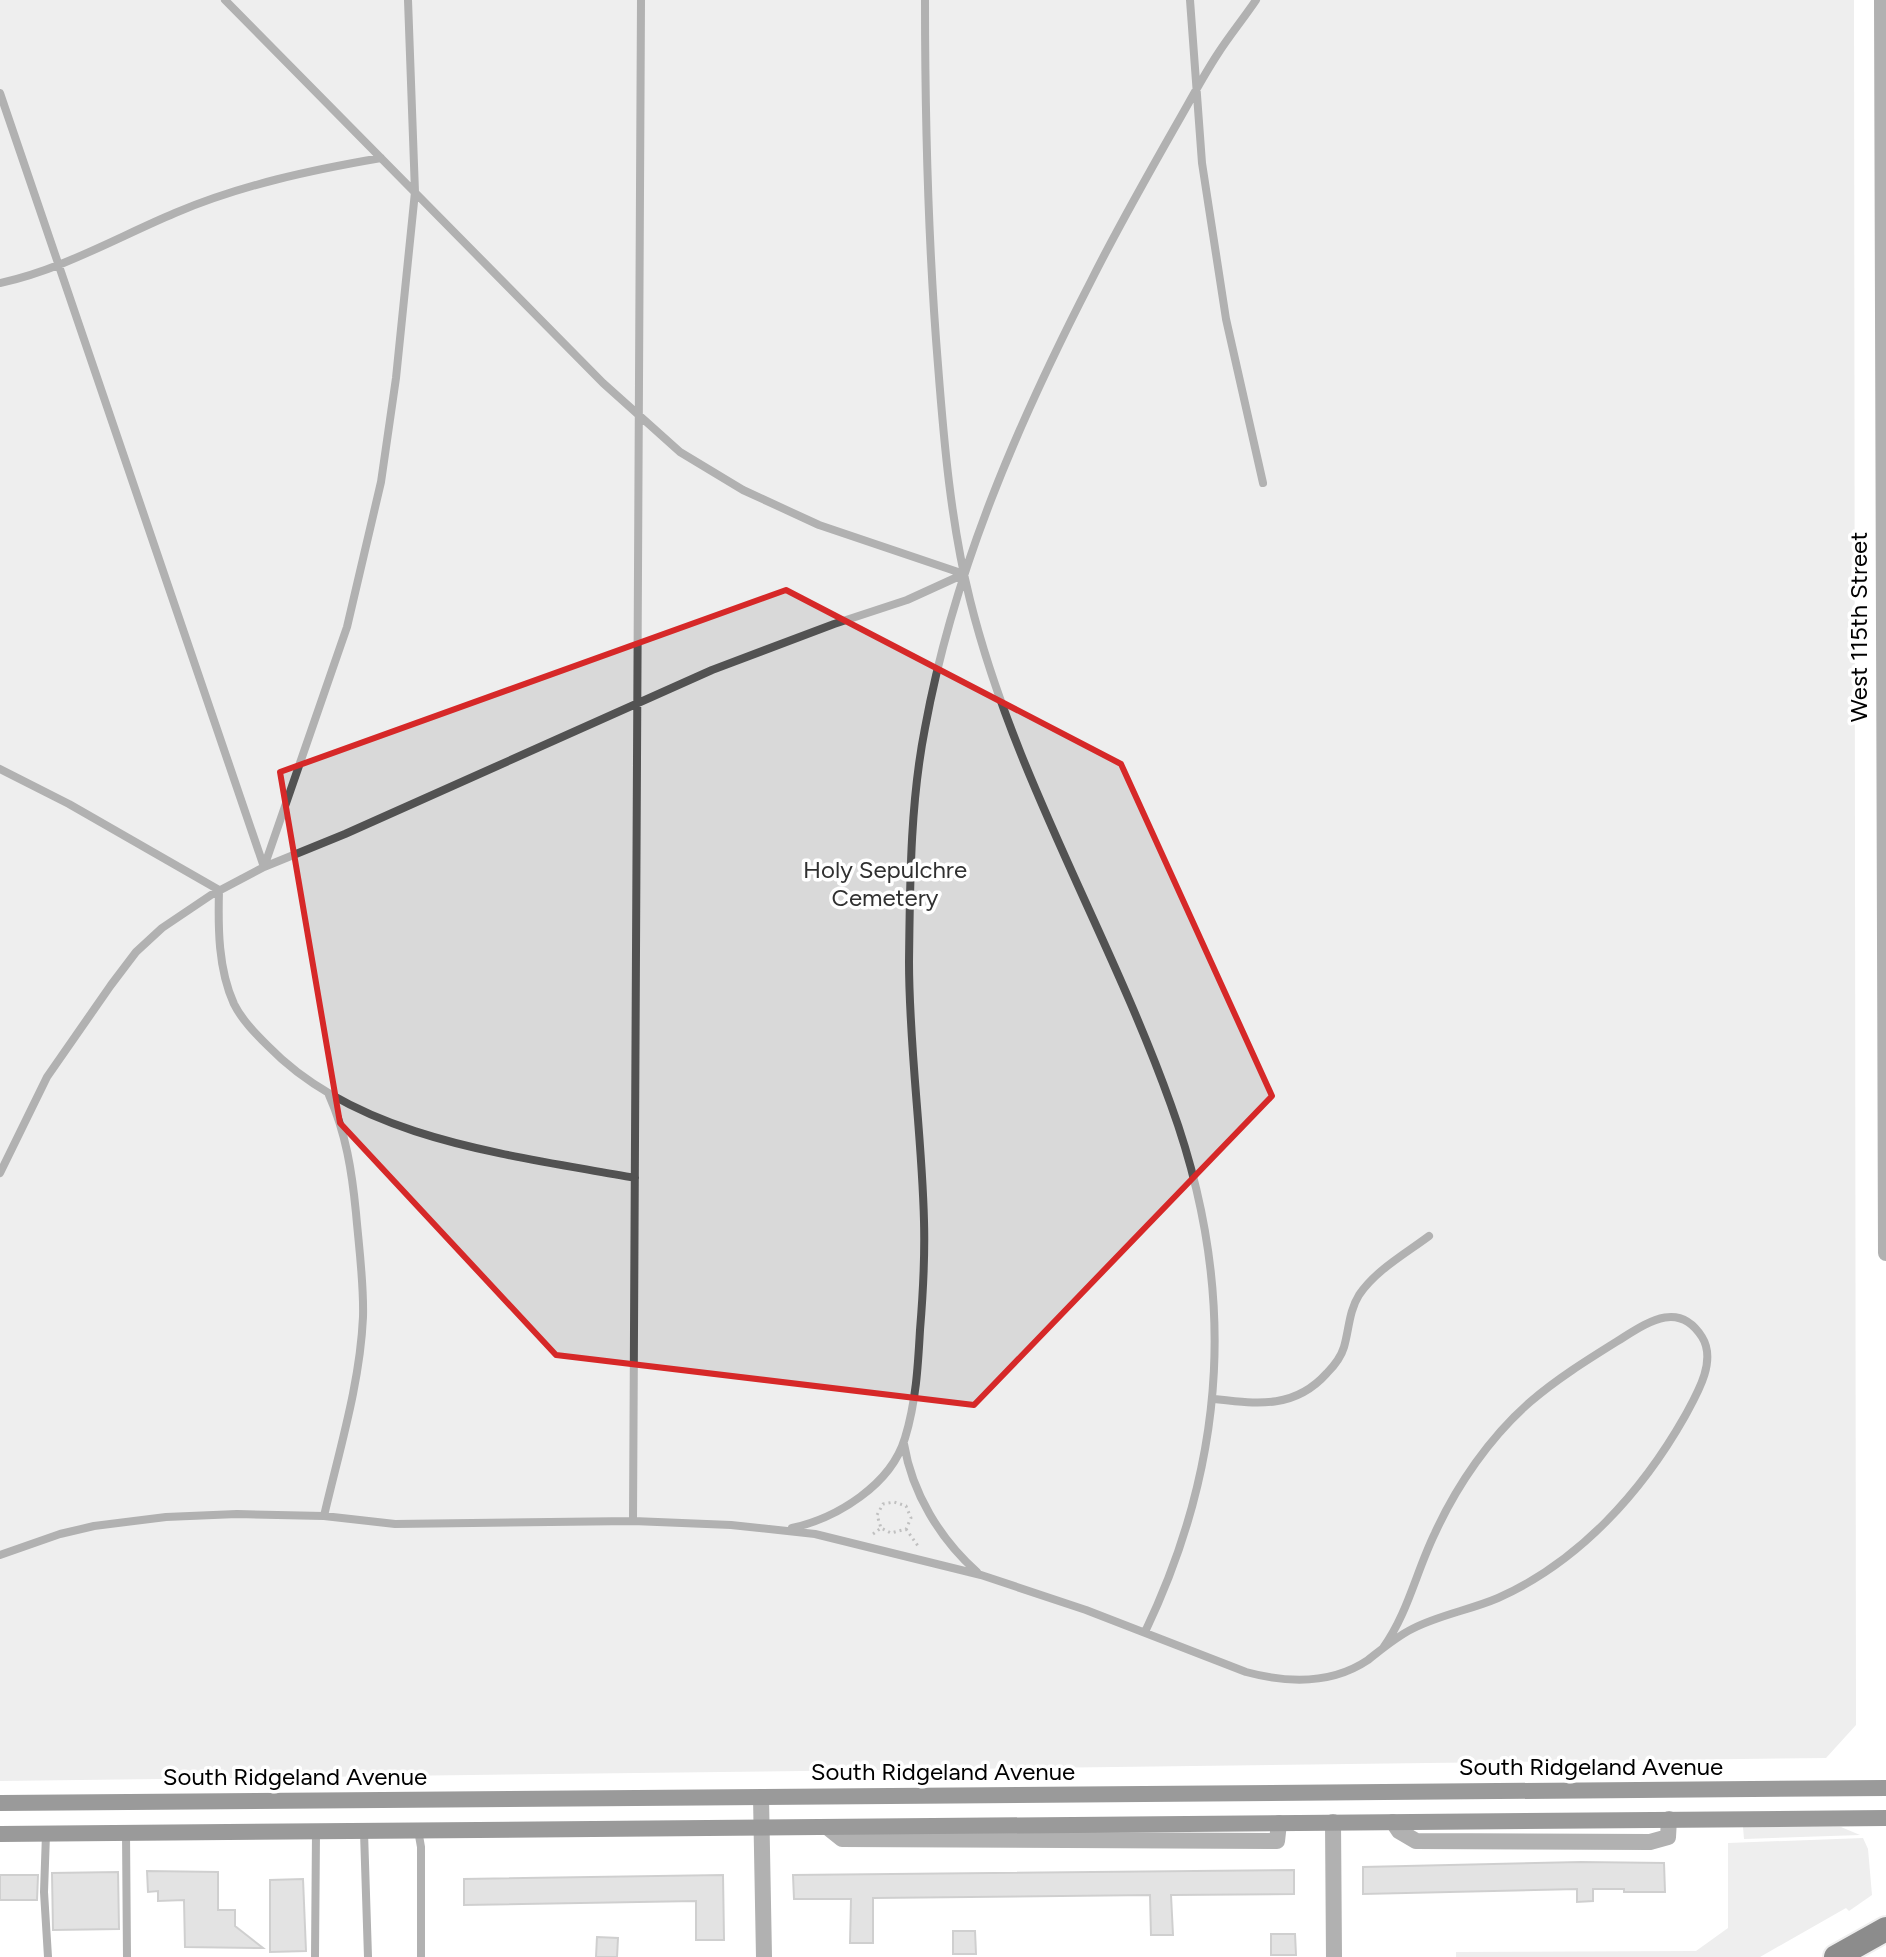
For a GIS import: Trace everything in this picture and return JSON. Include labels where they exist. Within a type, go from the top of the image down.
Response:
[{"type":"highway","points":[[1836,1957],[1879,1933]]},
{"type":"main road","name":"South Ridgeland Avenue","points":[[0,1803],[1886,1788]]},
{"type":"main road","points":[[0,1834],[1886,1818]]},
{"type":"street","name":"West 115th Street","points":[[1882,0],[1886,1253]]},
{"type":"street","points":[[761,1797],[764,1957]]},
{"type":"street","points":[[1333,1822],[1334,1957]]},
{"type":"lane","points":[[225,0],[638,416],[680,452],[773,505],[819,525],[964,574]]},
{"type":"lane","points":[[264,867],[347,627],[381,482],[415,192],[408,0]]},
{"type":"lane","points":[[633,1521],[641,0]]},
{"type":"lane","points":[[925,0],[932,289],[945,446],[964,574],[977,627],[1018,747],[1138,1020],[1177,1123],[1197,1194],[1212,1286],[1216,1323],[1214,1399],[1208,1443],[1191,1516],[1162,1597],[1145,1632]]},
{"type":"lane","points":[[1190,0],[1202,163],[1226,319],[1263,483]]},
{"type":"lane","points":[[783,1530],[817,1521],[869,1489],[888,1468],[903,1443],[913,1405],[924,1270],[924,1218],[909,972],[917,787],[936,673],[964,574],[1017,434],[1117,229],[1217,55],[1256,0]]},
{"type":"lane","points":[[0,93],[264,867]]},
{"type":"lane","points":[[0,283],[58,264],[209,200],[322,168],[381,158]]},
{"type":"lane","points":[[0,1173],[47,1077],[136,952],[162,928],[219,890],[264,867],[345,834],[636,702],[754,653],[919,596],[964,574]]},
{"type":"lane","points":[[0,769],[69,804],[219,890]]},
{"type":"lane","points":[[219,890],[222,960],[234,1005],[246,1024],[300,1075],[329,1094],[380,1117],[438,1137],[523,1159],[635,1178]]},
{"type":"lane","points":[[324,1516],[357,1370],[363,1317],[348,1152],[341,1121],[329,1094]]},
{"type":"lane","points":[[1214,1399],[1275,1402],[1313,1389],[1333,1367],[1343,1349],[1357,1297],[1372,1278],[1429,1236]]},
{"type":"lane","points":[[0,1555],[60,1534],[131,1520],[237,1514],[324,1516],[395,1524],[633,1521],[731,1525],[783,1530],[861,1544],[981,1575],[1145,1632],[1246,1672],[1296,1681],[1320,1679],[1365,1662],[1412,1629],[1522,1586],[1574,1551],[1620,1508],[1661,1455],[1703,1379],[1708,1362],[1707,1350],[1704,1340],[1688,1321],[1674,1317],[1649,1320],[1575,1368],[1530,1402],[1508,1424],[1473,1467],[1437,1529],[1396,1630],[1383,1648]]},
{"type":"lane","points":[[903,1443],[914,1482],[928,1511],[962,1558],[981,1575]]},
{"type":"lane","points":[[418,1830],[421,1847],[421,1957]]},
{"type":"lane","points":[[315,1957],[316,1831]]},
{"type":"lane","points":[[364,1831],[368,1957]]},
{"type":"lane","points":[[126,1833],[127,1957]]},
{"type":"lane","points":[[46,1834],[44,1892],[48,1957]]},
{"type":"path","points":[[894,1502],[906,1506],[911,1518],[906,1529],[891,1533],[881,1528],[877,1515],[883,1504],[894,1502]]},
{"type":"path","points":[[861,1544],[881,1528]]},
{"type":"highlighted area","points":[[786,590],[1121,764],[1272,1096],[974,1405],[556,1355],[340,1123],[280,772]]},
{"type":"green space","name":"Holy Sepulchre Cemetery","points":[[0,0],[1854,0],[1856,1725],[1826,1758],[0,1781]]},
{"type":"green space","points":[[1743,1827],[1841,1827],[1860,1835],[1744,1839]]},
{"type":"green space","points":[[1863,1838],[1868,1849],[1872,1895],[1849,1911],[1846,1908],[1760,1957],[1456,1957],[1456,1952],[1696,1951],[1728,1928],[1728,1843]]},
{"type":"building","points":[[1664,1863],[1665,1892],[1593,1889],[1593,1901],[1577,1902],[1577,1889],[1363,1894],[1363,1867]]},
{"type":"building","points":[[1294,1870],[1294,1894],[1171,1895],[1173,1935],[1151,1935],[1150,1895],[873,1898],[873,1943],[850,1943],[851,1899],[794,1899],[793,1875]]},
{"type":"building","points":[[147,1871],[218,1872],[218,1910],[235,1910],[235,1926],[263,1948],[185,1947],[184,1900],[158,1901],[158,1891],[148,1892]]},
{"type":"building","points":[[118,1872],[119,1929],[53,1930],[52,1873]]},
{"type":"building","points":[[0,1875],[38,1875],[37,1900],[0,1900]]},
{"type":"building","points":[[723,1875],[724,1940],[696,1940],[696,1901],[464,1905],[464,1879]]},
{"type":"building","points":[[303,1879],[306,1951],[270,1952],[270,1880]]},
{"type":"building","points":[[953,1931],[975,1931],[976,1954],[953,1954]]},
{"type":"building","points":[[1271,1934],[1295,1934],[1296,1955],[1271,1955]]},
{"type":"building","points":[[597,1937],[618,1938],[617,1957],[596,1957]]}]
